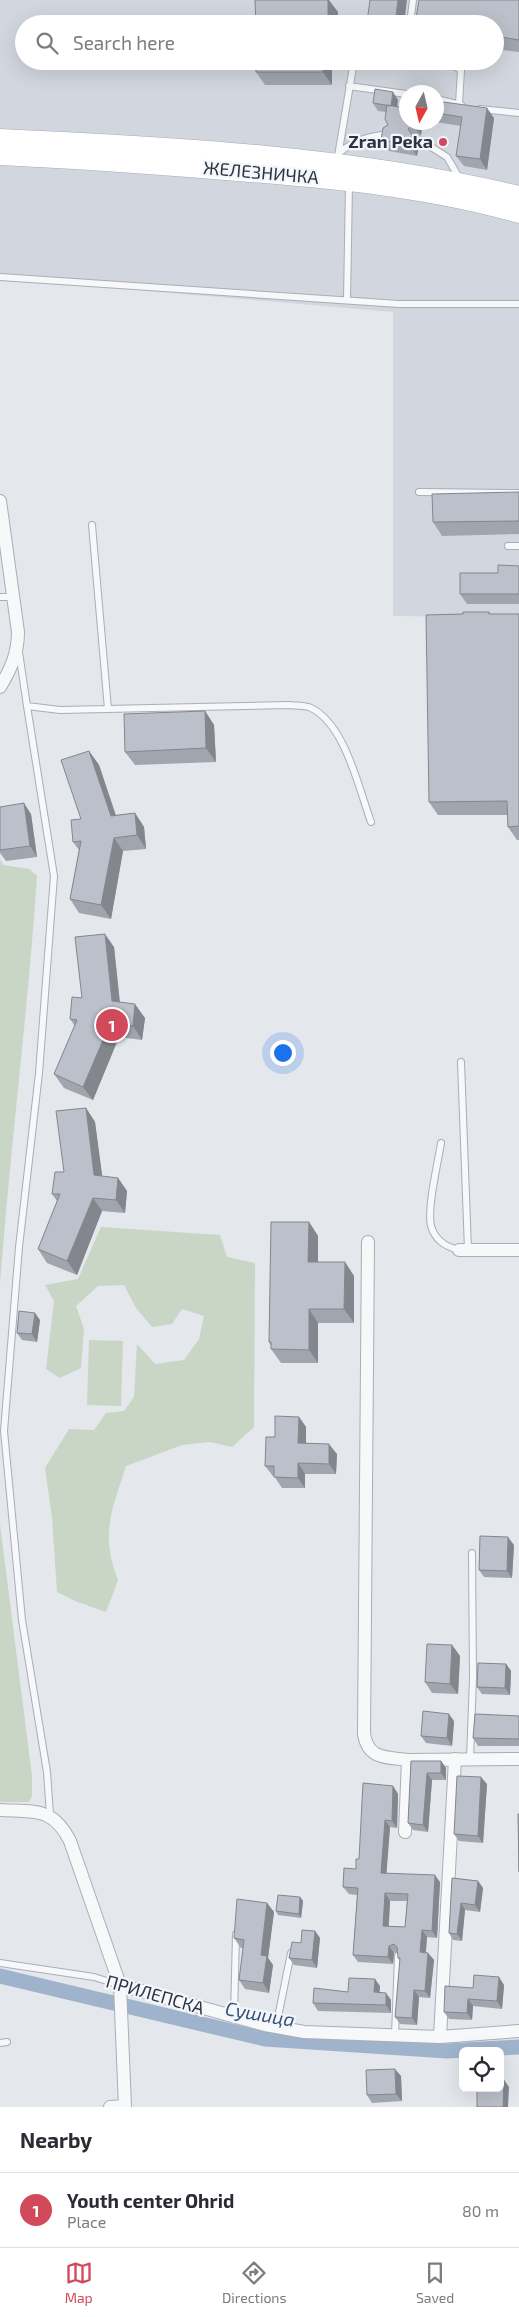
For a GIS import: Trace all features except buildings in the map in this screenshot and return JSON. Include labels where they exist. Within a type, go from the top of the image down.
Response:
[{"type":"main road","points":[[0,129],[10,139]]},
{"type":"main road","name":"ЖЕЛЕЗНИЧКА","points":[[10,139],[338,158],[462,182],[519,196]]},
{"type":"main road","name":"ЖЕЛЕЗНИЧКА","points":[[0,155],[133,162],[350,182],[403,189],[490,205],[519,213]]},
{"type":"street","points":[[0,502],[14,597],[18,648],[9,672],[0,687]]},
{"type":"street","points":[[368,1242],[364,1734],[366,1744],[375,1755],[408,1760],[519,1759]]},
{"type":"street","points":[[464,1250],[519,1250]]},
{"type":"street","points":[[440,2037],[456,1759]]},
{"type":"street","points":[[405,1832],[408,1760]]},
{"type":"street","points":[[0,1810],[50,1815],[62,1824],[70,1841],[120,1985],[125,2107],[110,2107]]},
{"type":"street","name":"ПРИЛЕПСКА","points":[[120,1985],[234,2017],[304,2032],[440,2037],[519,2031]]},
{"type":"lane","points":[[411,15],[413,0]]},
{"type":"lane","points":[[338,158],[352,70]]},
{"type":"lane","points":[[459,104],[461,70]]},
{"type":"lane","points":[[349,86],[399,93]]},
{"type":"lane","points":[[444,101],[519,113]]},
{"type":"lane","points":[[338,158],[347,146],[369,136],[391,134]]},
{"type":"lane","points":[[420,140],[432,145],[447,157],[462,182]]},
{"type":"lane","points":[[346,300],[350,182]]},
{"type":"lane","points":[[0,277],[399,304],[519,304]]},
{"type":"lane","points":[[419,492],[519,493]]},
{"type":"lane","points":[[92,525],[108,709]]},
{"type":"lane","points":[[508,546],[519,546]]},
{"type":"lane","points":[[0,597],[14,597]]},
{"type":"lane","points":[[18,648],[54,876],[39,1073],[19,1247],[4,1431],[22,1620],[47,1772],[50,1815]]},
{"type":"lane","points":[[27,706],[60,710],[288,705],[310,708],[333,727],[344,749],[371,822]]},
{"type":"lane","points":[[441,1143],[431,1226],[438,1239],[448,1247],[464,1250],[461,1062]]},
{"type":"lane","points":[[470,1759],[473,1678],[472,1553]]},
{"type":"lane","points":[[234,2017],[237,1922]]},
{"type":"lane","points":[[276,2027],[292,1947]]},
{"type":"lane","points":[[396,2035],[398,1956]]},
{"type":"lane","name":"ПРИЛЕПСКА","points":[[0,1962],[94,1977],[120,1985]]},
{"type":"shaded area","points":[[0,0],[519,0],[519,617],[393,616],[393,312],[0,278]]},
{"type":"green space","points":[[0,859],[3,865],[29,869],[37,876],[0,1284]]},
{"type":"green space","points":[[101,1227],[220,1235],[227,1257],[255,1263],[254,1427],[232,1447],[210,1442],[182,1445],[126,1466],[110,1522],[110,1549],[118,1580],[106,1612],[75,1601],[57,1592],[52,1518],[45,1468],[69,1429],[94,1430],[106,1413],[124,1411],[134,1397],[137,1344],[155,1364],[184,1360],[199,1339],[204,1316],[182,1309],[172,1324],[152,1327],[136,1308],[124,1285],[98,1286],[76,1306],[84,1329],[81,1368],[60,1378],[46,1369],[54,1301],[45,1285],[78,1279]]},
{"type":"green space","points":[[89,1340],[123,1341],[121,1406],[87,1405]]},
{"type":"green space","points":[[0,1524],[32,1776],[32,1796],[29,1802],[0,1802]]},
{"type":"waterway","name":"Сушица","points":[[0,1976],[265,2039],[447,2051],[519,2047]]},
{"type":"place","name":"Zran Peka","points":[[443,142]]},
{"type":"place","name":"Youth center Ohrid","points":[[112,1025]]}]
